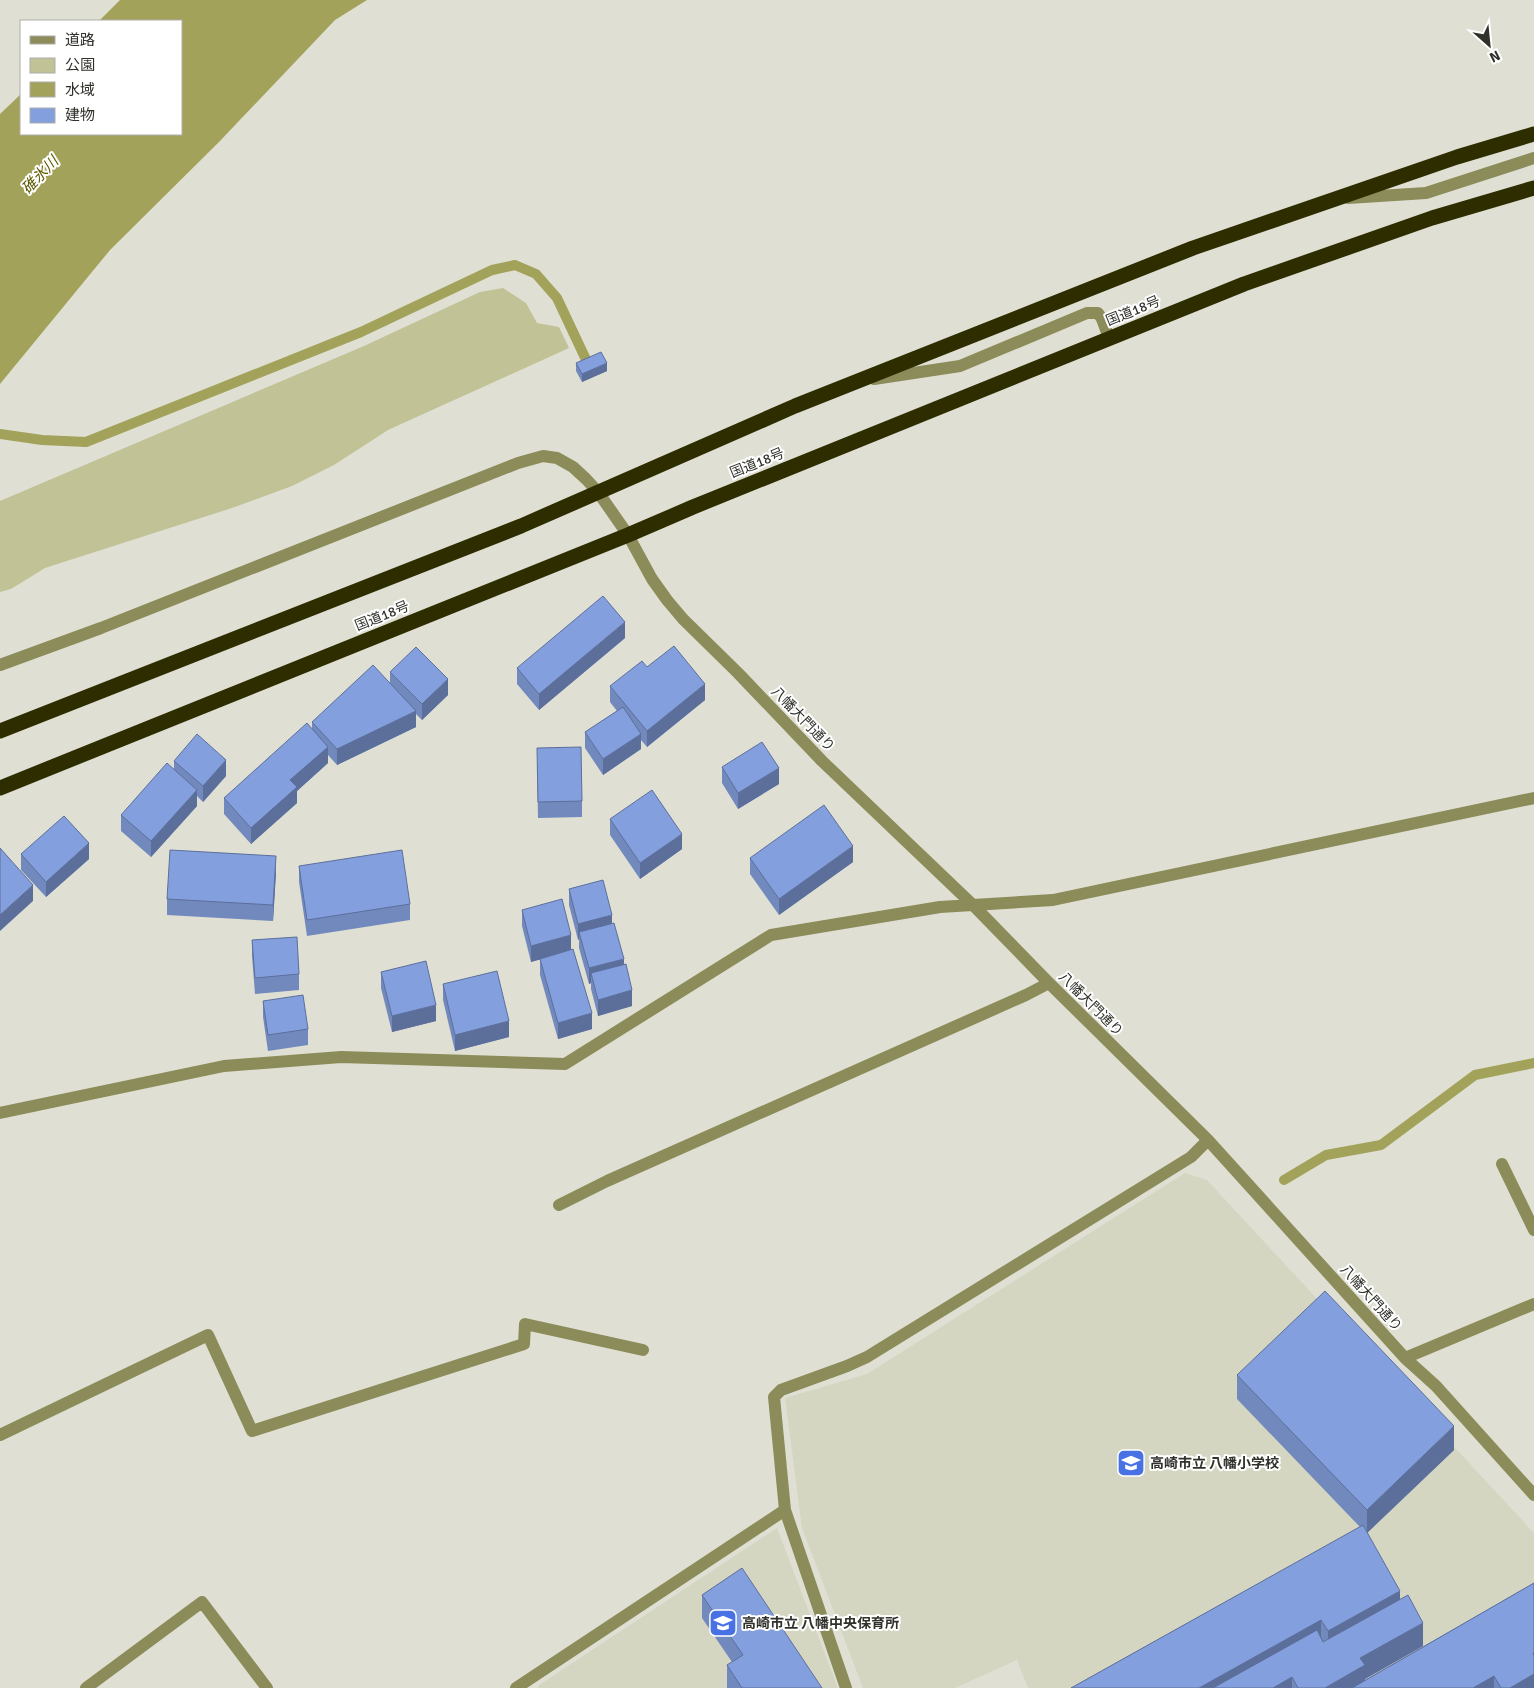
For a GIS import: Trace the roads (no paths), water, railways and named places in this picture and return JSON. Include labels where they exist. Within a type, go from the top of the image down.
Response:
[{"type":"highway","points":[[0,731],[521,526],[795,406],[1193,248],[1456,157],[1534,134]]},
{"type":"highway","name":"国道18号","points":[[0,788],[628,535],[1109,338],[1272,274],[1432,218],[1534,188]]},
{"type":"street","points":[[1333,199],[1426,192],[1534,158]]},
{"type":"street","points":[[856,381],[960,366],[1087,313],[1098,313],[1109,338]]},
{"type":"street","name":"八幡大門通り","points":[[0,665],[101,628],[518,463],[543,456],[557,458],[573,467],[598,492],[628,535],[652,579],[683,619],[738,673],[822,761],[974,906],[1208,1140],[1405,1358],[1436,1386],[1534,1495]]},
{"type":"street","points":[[0,1113],[224,1066],[341,1058],[565,1064],[771,935],[940,908],[1053,900],[1534,798]]},
{"type":"street","points":[[559,1205],[607,1181],[1049,983]]},
{"type":"street","points":[[846,1688],[785,1510],[774,1396],[781,1390],[867,1357],[1191,1157],[1208,1140]]},
{"type":"street","points":[[1502,1164],[1534,1230]]},
{"type":"street","points":[[1405,1358],[1534,1304]]},
{"type":"street","points":[[0,1435],[208,1335],[252,1431],[524,1344],[525,1324],[643,1350]]},
{"type":"street","points":[[518,1688],[785,1510]]},
{"type":"street","points":[[86,1688],[202,1602],[267,1688]]},
{"type":"water","name":"碓氷川","points":[[120,0],[367,0],[335,20],[219,142],[110,250],[0,384],[0,114],[20,95],[20,135],[182,135],[182,20],[100,20]]},
{"type":"waterway","points":[[0,434],[42,440],[86,442],[361,332],[492,270],[515,265],[536,274],[557,298],[589,366]]},
{"type":"waterway","points":[[1284,1180],[1326,1155],[1381,1145],[1475,1075],[1534,1063]]},
{"type":"place","name":"高崎市立 八幡小学校","points":[[1131,1463]]},
{"type":"place","name":"高崎市立 八幡中央保育所","points":[[723,1623]]}]
